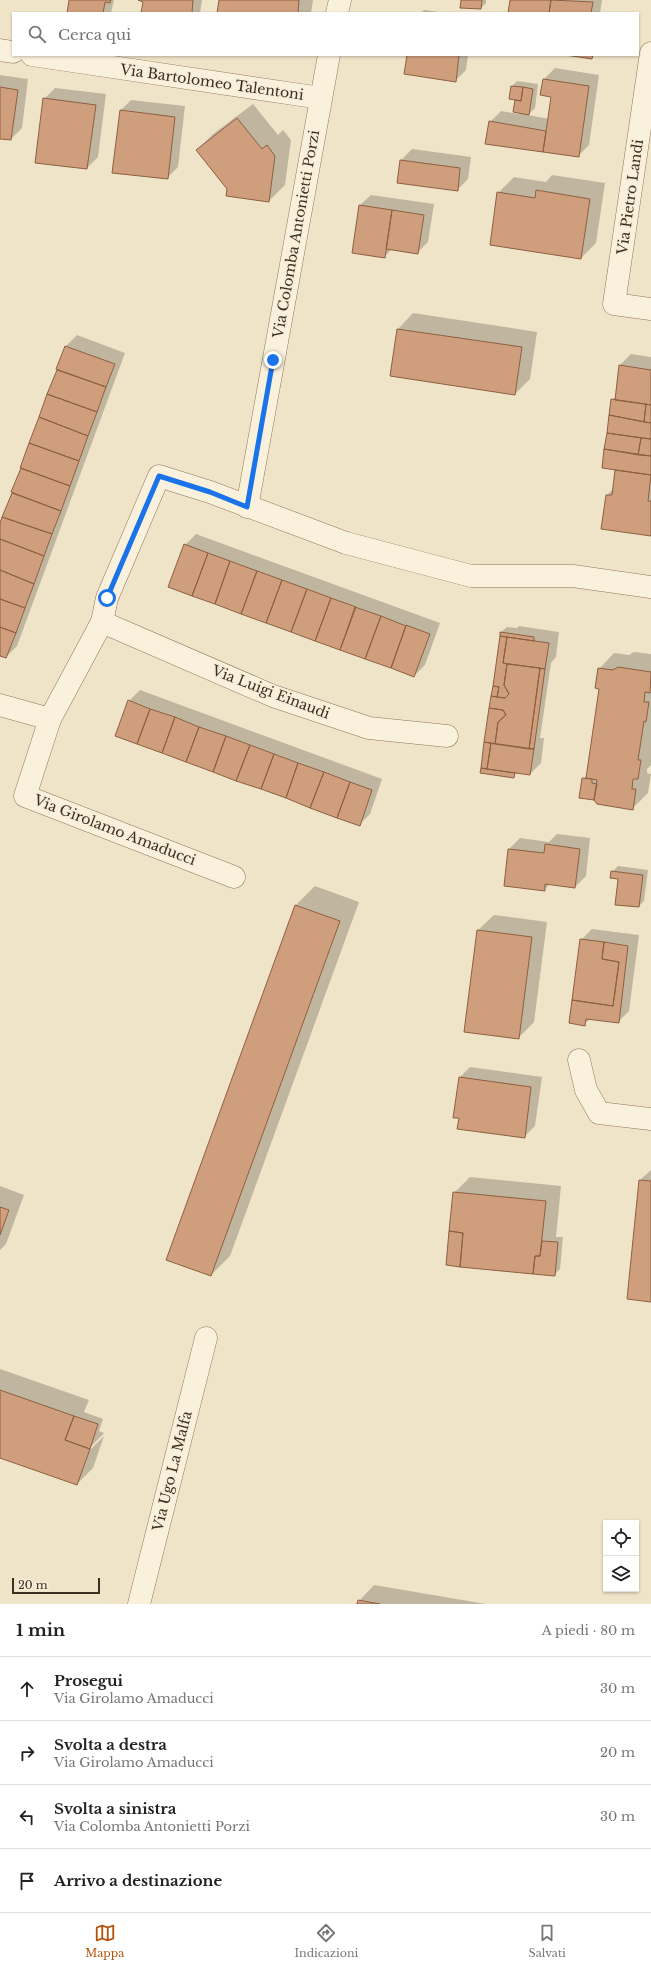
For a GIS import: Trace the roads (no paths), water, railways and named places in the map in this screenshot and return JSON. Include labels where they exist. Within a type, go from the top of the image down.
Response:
[{"type":"street","points":[[337,12],[340,0]]},
{"type":"street","points":[[0,50],[12,52]]},
{"type":"street","name":"Via Pietro Landi","points":[[651,53],[614,304],[651,309]]},
{"type":"street","name":"Via Bartolomeo Talentoni","points":[[39,56],[321,98]]},
{"type":"street","name":"Via Colomba Antonietti Porzi","points":[[247,507],[329,56]]},
{"type":"street","name":"Via Girolamo Amaducci","points":[[234,877],[25,796],[50,719],[102,622],[107,598],[159,476],[210,492],[346,544],[471,576],[573,576],[651,587]]},
{"type":"street","name":"Via Luigi Einaudi","points":[[102,622],[273,696],[369,728],[447,736]]},
{"type":"street","points":[[0,705],[50,719]]},
{"type":"street","points":[[579,1060],[586,1090],[599,1113],[651,1119]]},
{"type":"street","name":"Via Ugo La Malfa","points":[[139,1604],[206,1338]]}]
